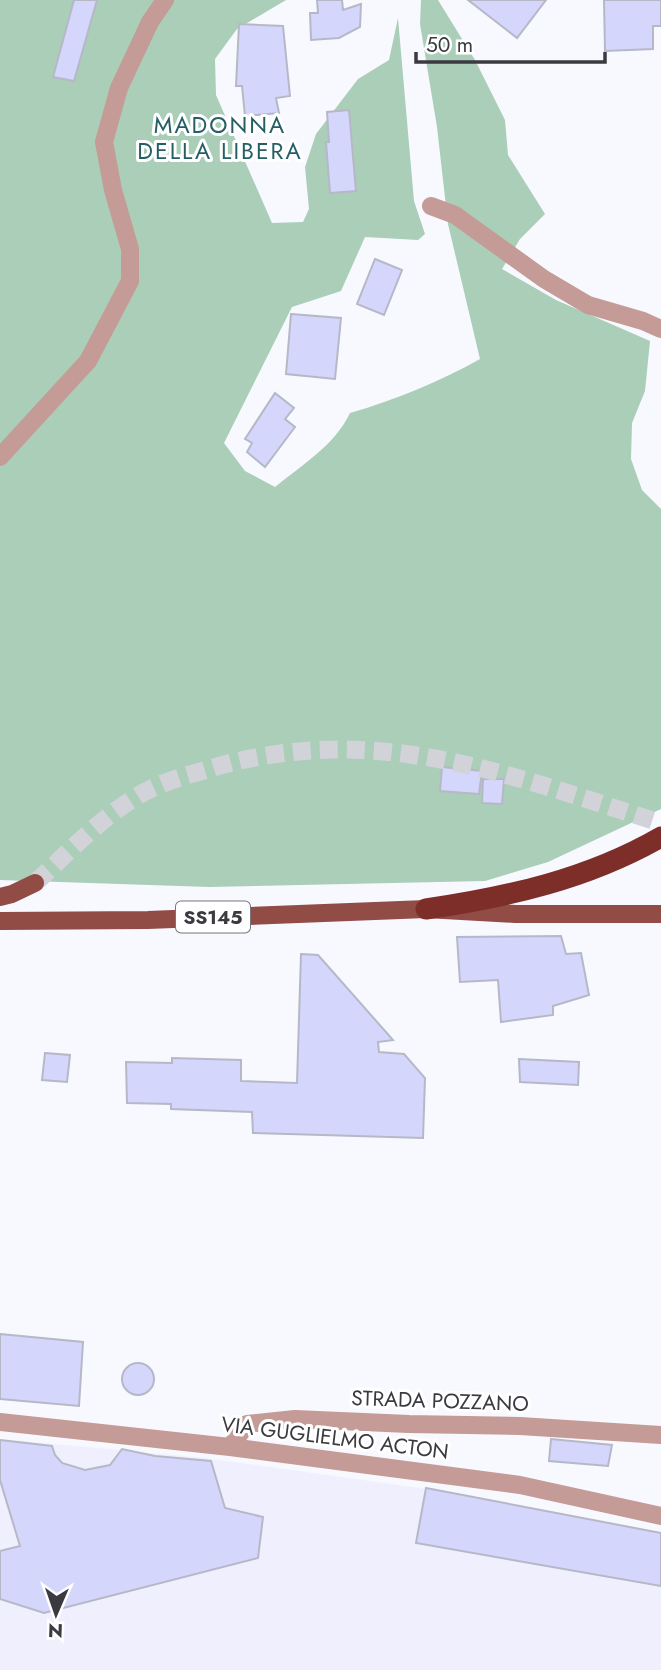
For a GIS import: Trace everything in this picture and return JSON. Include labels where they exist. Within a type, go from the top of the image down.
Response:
[{"type":"highway","points":[[426,909],[525,892],[565,880],[661,837]]},
{"type":"main road","points":[[0,897],[35,883]]},
{"type":"main road","name":"SS145","points":[[0,921],[148,920],[426,909],[515,914],[661,915]]},
{"type":"street","points":[[0,457],[88,361],[130,281],[130,249],[113,190],[104,142],[119,88],[150,22],[165,0]]},
{"type":"street","points":[[431,206],[454,215],[544,279],[588,305],[661,329]]},
{"type":"street","name":"STRADA POZZANO","points":[[230,1447],[247,1424],[295,1419],[520,1426],[661,1435]]},
{"type":"street","name":"VIA GUGLIELMO ACTON","points":[[0,1422],[230,1447],[520,1485],[661,1516]]},
{"type":"shaded area","points":[[0,1439],[205,1458],[427,1489],[661,1533],[661,1670],[0,1670]]},
{"type":"green space","points":[[0,0],[286,0],[237,29],[215,59],[216,95],[272,223],[303,222],[309,209],[305,167],[316,134],[358,79],[389,60],[398,18],[414,201],[425,234],[418,240],[365,237],[341,291],[292,307],[224,443],[245,471],[275,487],[327,445],[350,413],[416,390],[480,359],[448,224],[437,127],[420,24],[421,0],[438,0],[475,60],[505,120],[508,155],[545,214],[520,239],[502,269],[556,300],[650,341],[645,391],[632,423],[631,459],[642,490],[661,509],[661,809],[548,862],[485,881],[209,887],[0,880]]},
{"type":"building","points":[[74,0],[97,0],[74,81],[53,77]]},
{"type":"building","points":[[317,0],[342,0],[343,10],[361,4],[360,27],[339,38],[311,40],[310,13],[318,13]]},
{"type":"building","points":[[468,0],[546,0],[517,38]]},
{"type":"building","points":[[604,0],[661,0],[661,26],[653,26],[653,49],[605,51]]},
{"type":"building","points":[[239,24],[283,26],[290,96],[276,98],[279,113],[245,116],[242,86],[236,86]]},
{"type":"building","points":[[349,110],[356,191],[330,193],[326,142],[329,142],[327,112]]},
{"type":"building","points":[[375,259],[402,270],[384,315],[357,304]]},
{"type":"building","points":[[291,314],[341,318],[335,379],[286,374]]},
{"type":"building","points":[[275,393],[294,408],[285,419],[295,427],[265,467],[247,452],[252,443],[245,439]]},
{"type":"building","points":[[442,767],[482,771],[479,794],[440,791]]},
{"type":"building","points":[[483,779],[504,779],[502,804],[482,803]]},
{"type":"building","points":[[561,936],[566,954],[581,953],[589,995],[553,1006],[553,1015],[501,1022],[498,980],[460,982],[457,937]]},
{"type":"building","points":[[301,954],[318,955],[393,1040],[378,1042],[379,1052],[404,1054],[425,1078],[423,1138],[253,1133],[252,1112],[171,1109],[171,1104],[127,1103],[126,1062],[172,1063],[172,1058],[241,1060],[241,1081],[297,1083]]},
{"type":"building","points":[[45,1053],[70,1055],[67,1082],[42,1080]]},
{"type":"building","points":[[519,1059],[579,1062],[578,1085],[520,1082]]},
{"type":"building","points":[[0,1334],[83,1342],[79,1406],[0,1399]]},
{"type":"building","points":[[138,1363],[149,1368],[154,1379],[149,1390],[138,1395],[127,1390],[122,1379],[127,1368]]},
{"type":"building","points":[[551,1439],[612,1445],[608,1466],[549,1461]]},
{"type":"building","points":[[0,1440],[52,1446],[62,1463],[85,1470],[110,1465],[122,1449],[155,1456],[211,1461],[225,1508],[263,1517],[258,1558],[44,1613],[0,1599],[0,1551],[20,1546],[0,1480]]},
{"type":"building","points":[[426,1488],[661,1533],[661,1586],[416,1543]]},
{"type":"tunnel","points":[[35,883],[122,806],[154,787],[215,767],[274,754],[332,750],[387,752],[442,760],[496,772],[661,823]]},
{"type":"district","name":"MADONNA DELLA LIBERA","points":[[220,138]]}]
